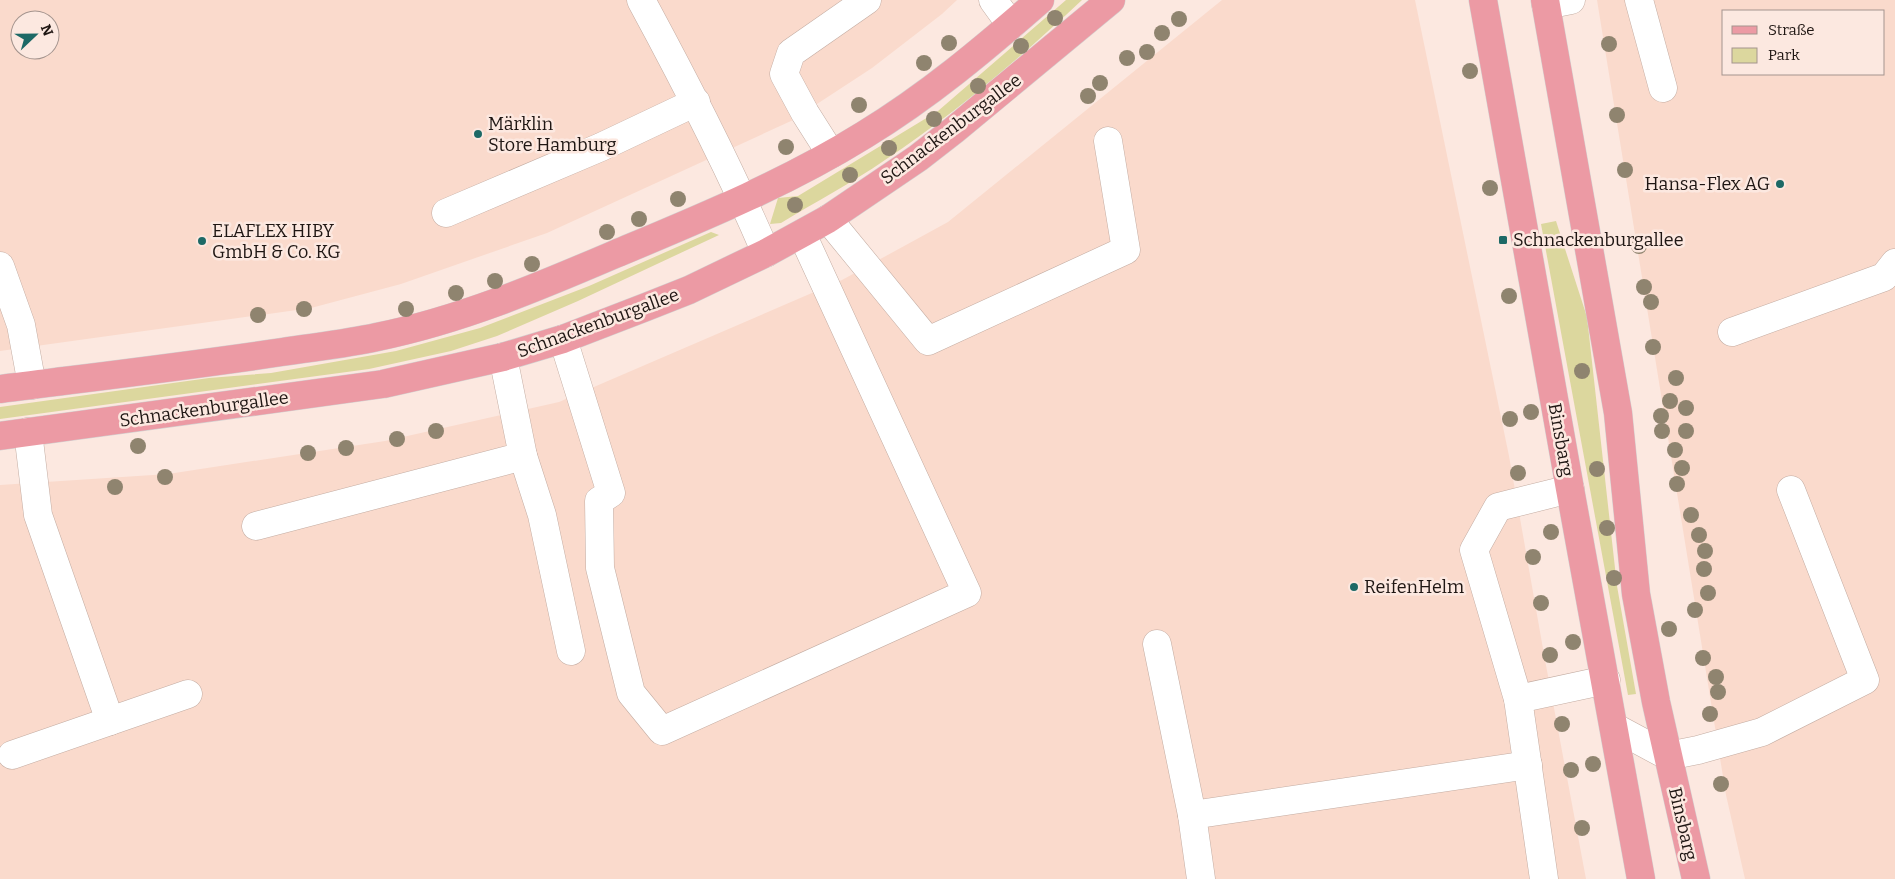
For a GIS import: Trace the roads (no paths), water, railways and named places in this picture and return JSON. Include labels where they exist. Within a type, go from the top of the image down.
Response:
[{"type":"main road","points":[[0,388],[376,338],[441,322],[539,287],[743,199],[864,136],[934,89],[1040,0]]},
{"type":"main road","name":"Schnackenburgallee","points":[[0,436],[383,384],[503,357],[562,339],[689,290],[766,254],[802,234],[828,219],[918,158],[1111,0]]},
{"type":"main road","name":"Binsbarg","points":[[1483,0],[1641,879]]},
{"type":"main road","name":"Binsbarg","points":[[1554,2],[1618,413],[1636,594],[1656,702],[1696,879]]},
{"type":"lane","points":[[641,0],[696,102],[743,199],[766,254]]},
{"type":"lane","points":[[831,154],[784,74],[791,53],[867,0]]},
{"type":"lane","points":[[993,0],[1011,25]]},
{"type":"lane","points":[[1639,0],[1663,88]]},
{"type":"lane","points":[[446,213],[601,147],[696,102]]},
{"type":"lane","points":[[828,219],[928,341],[1126,250],[1108,141]]},
{"type":"lane","points":[[562,339],[611,493],[599,502],[600,568],[631,693],[662,732],[967,593],[802,234]]},
{"type":"lane","points":[[1732,332],[1884,277],[1895,263]]},
{"type":"lane","points":[[0,266],[21,324],[32,384]]},
{"type":"lane","points":[[503,357],[523,456],[542,515],[571,651]]},
{"type":"lane","points":[[28,432],[38,514],[110,720]]},
{"type":"lane","points":[[256,526],[523,456]]},
{"type":"lane","points":[[1544,879],[1518,698],[1474,550],[1498,507],[1570,489]]},
{"type":"lane","points":[[1614,727],[1668,756],[1698,750],[1762,732],[1865,680],[1791,490]]},
{"type":"lane","points":[[1157,644],[1192,815],[1202,879]]},
{"type":"lane","points":[[1518,698],[1606,680]]},
{"type":"lane","points":[[12,754],[188,694]]},
{"type":"lane","points":[[1192,815],[1528,765]]},
{"type":"place","name":"Märklin Store Hamburg","points":[[478,134]]},
{"type":"place","name":"Hansa-Flex AG","points":[[1780,184]]},
{"type":"place","name":"Schnackenburgallee","points":[[1503,240]]},
{"type":"place","name":"ELAFLEX HIBY GmbH & Co. KG","points":[[202,241]]},
{"type":"place","name":"ReifenHelm","points":[[1354,587]]}]
